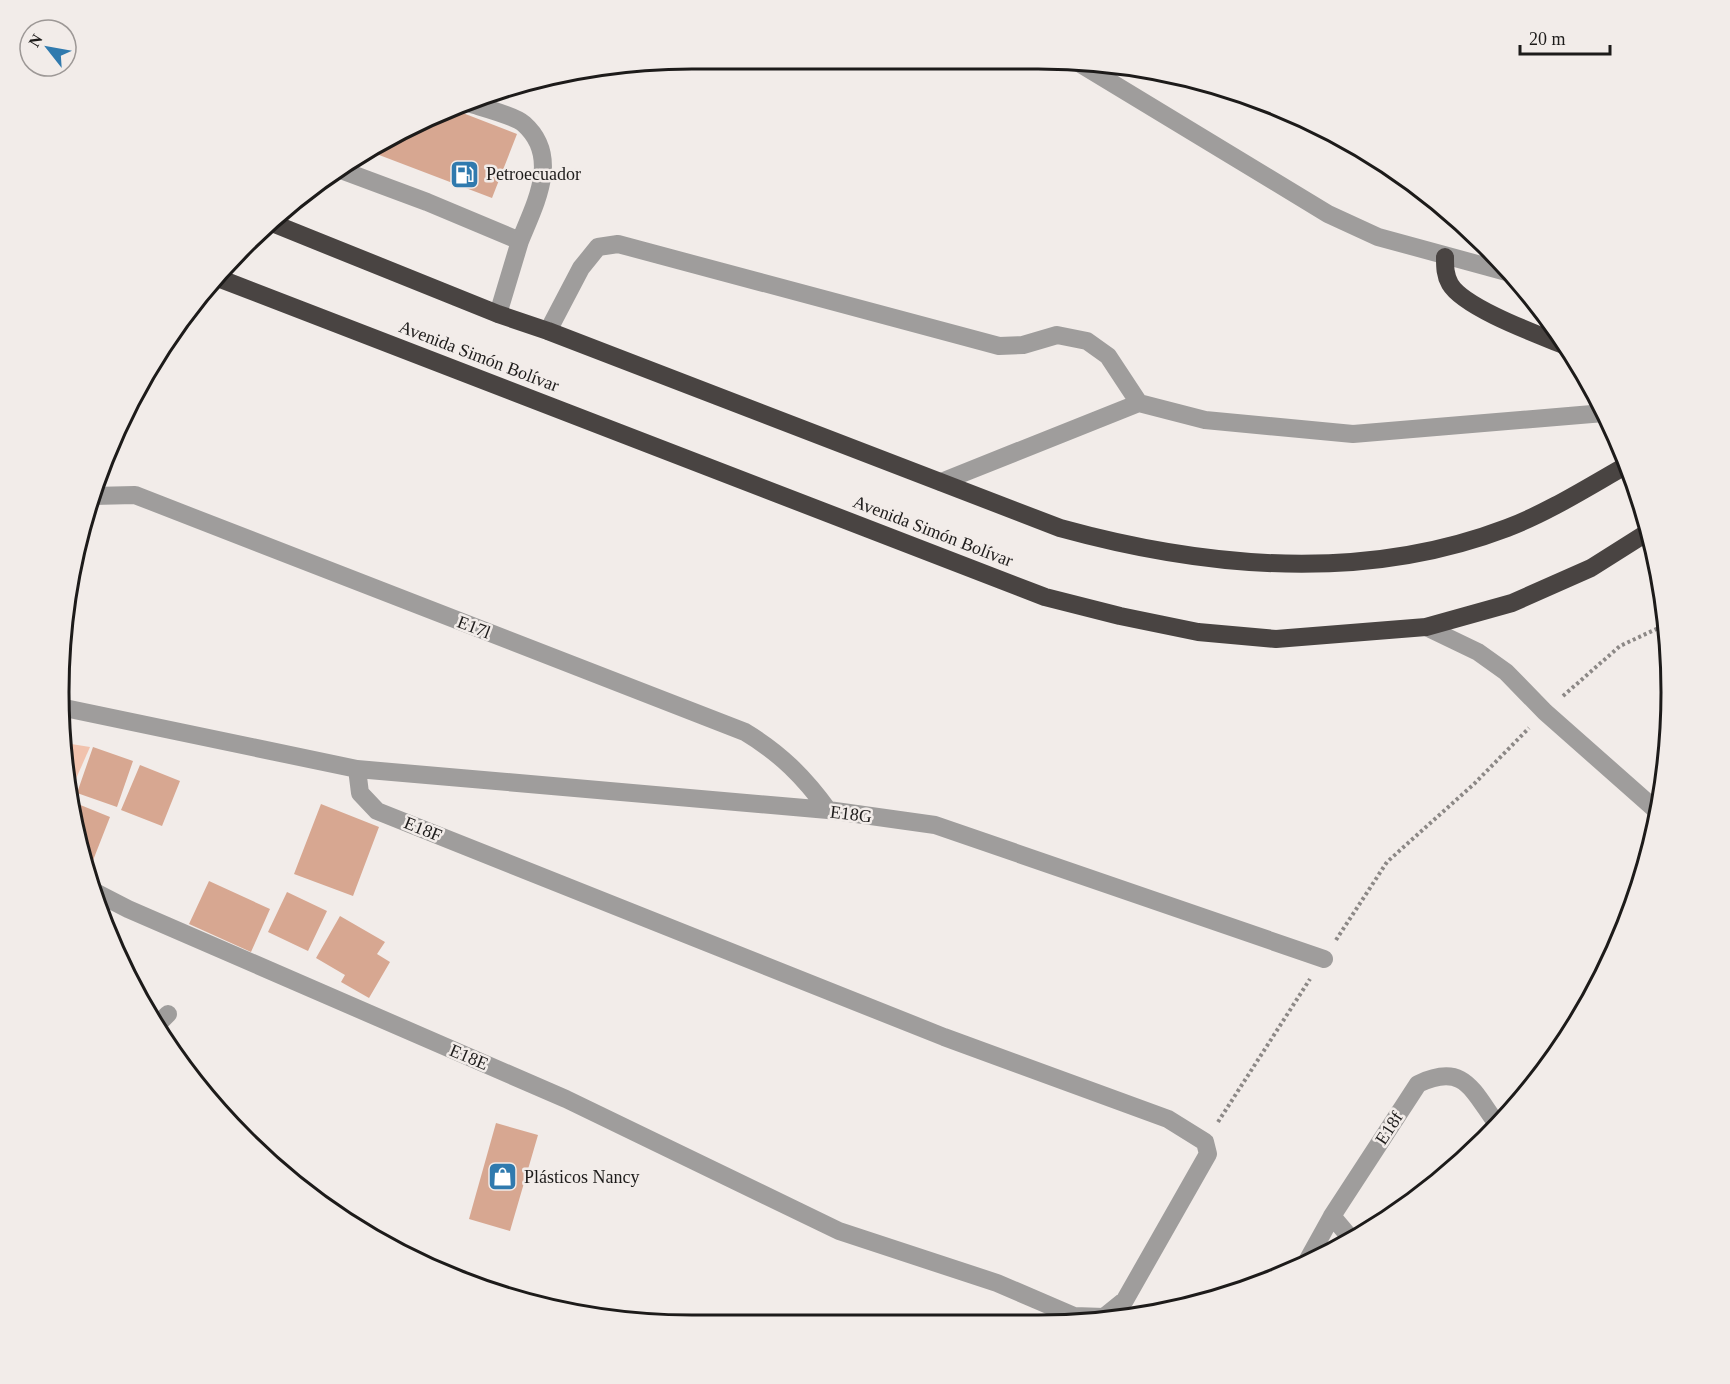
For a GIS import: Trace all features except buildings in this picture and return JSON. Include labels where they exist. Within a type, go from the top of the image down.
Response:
[{"type":"highway","points":[[280,225],[498,314],[548,331],[1060,528],[1111,542],[1180,555],[1306,565],[1392,558],[1467,542],[1548,511],[1620,469]]},
{"type":"highway","points":[[1445,257],[1444,271],[1451,286],[1467,302],[1551,339]]},
{"type":"highway","name":"Avenida Simón Bolívar","points":[[224,280],[1045,597],[1119,616],[1198,632],[1276,639],[1426,627],[1512,603],[1591,568],[1641,536]]},
{"type":"street","points":[[1093,71],[1328,214],[1378,237],[1496,269]]},
{"type":"street","points":[[479,107],[523,123],[544,158],[542,182],[520,241],[498,314]]},
{"type":"street","points":[[348,173],[427,201],[520,241]]},
{"type":"street","points":[[548,331],[581,268],[592,254],[598,247],[618,244],[999,346],[1023,345],[1057,335],[1087,341],[1108,356],[1139,403]]},
{"type":"street","points":[[941,482],[1139,403],[1205,420],[1353,434],[1596,414]]},
{"type":"street","name":"E17l","points":[[101,496],[135,495],[745,732],[775,750],[797,771],[828,810]]},
{"type":"street","points":[[1426,627],[1478,652],[1506,672],[1545,712],[1650,805]]},
{"type":"street","points":[[69,708],[357,769]]},
{"type":"street","name":"E18G","points":[[357,769],[828,810],[935,825],[1324,959]]},
{"type":"street","name":"E18F","points":[[357,769],[360,793],[377,811],[944,1037],[1168,1119],[1205,1142]]},
{"type":"street","name":"E18E","points":[[104,896],[139,914],[566,1099],[839,1231],[997,1283],[1070,1314]]},
{"type":"street","name":"E18f","points":[[1311,1252],[1418,1084],[1436,1075],[1449,1074],[1467,1083],[1493,1118]]},
{"type":"street","name":"E18E","points":[[1112,1311],[1125,1300],[1208,1154],[1205,1142]]},
{"type":"street","points":[[1332,1216],[1347,1234]]},
{"type":"path","points":[[1205,1142],[1387,862],[1474,784],[1545,712],[1620,646],[1658,628]]},
{"type":"shaded area","points":[[71,744],[90,747],[75,780]]},
{"type":"place","name":"Petroecuador","points":[[465,174]]},
{"type":"place","name":"Plásticos Nancy","points":[[503,1177]]}]
